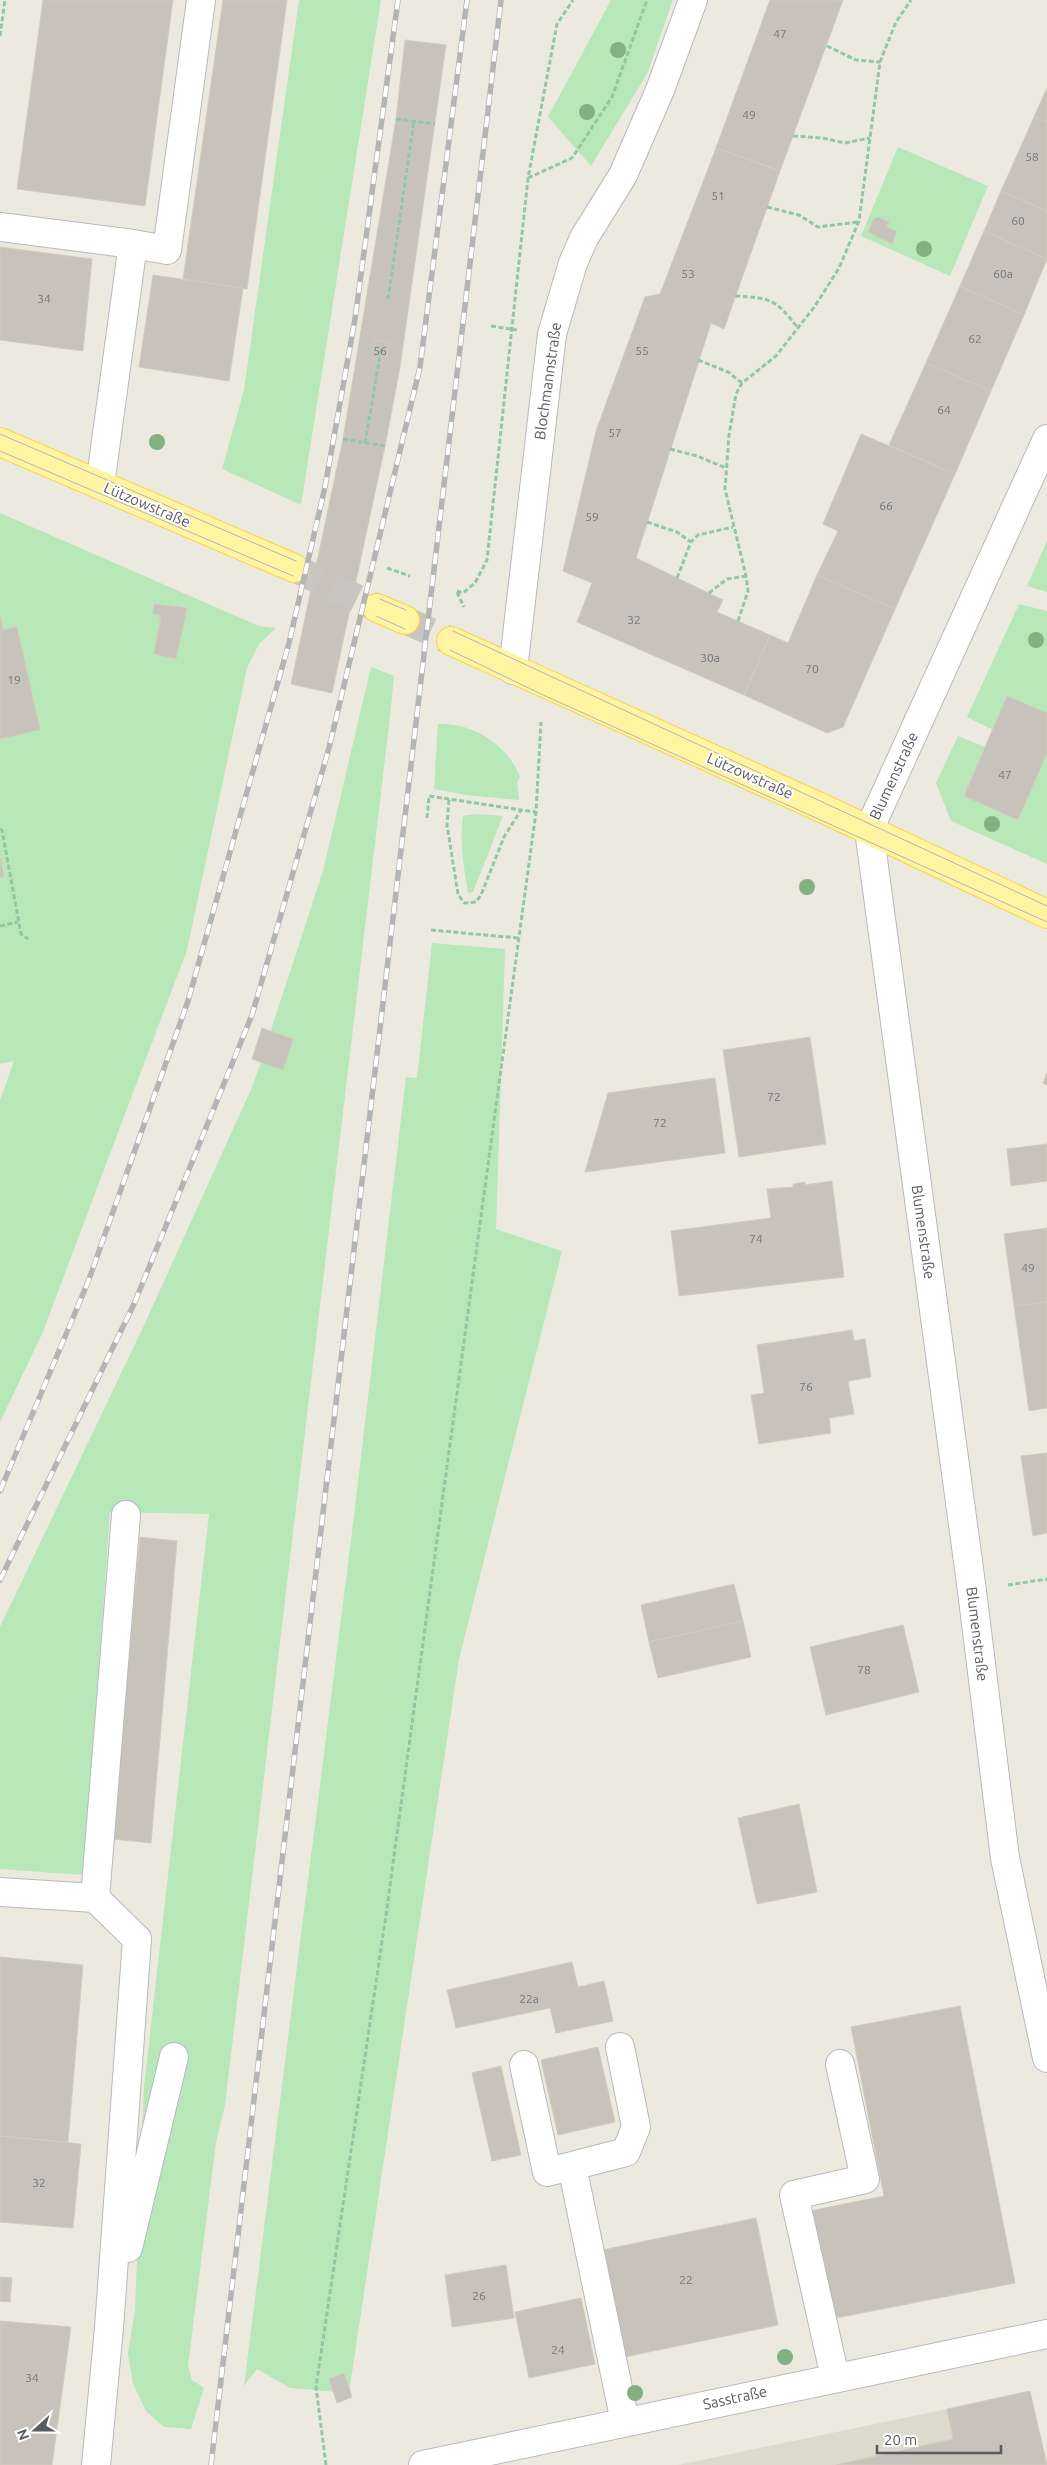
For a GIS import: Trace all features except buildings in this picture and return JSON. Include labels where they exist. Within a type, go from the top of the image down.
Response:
[{"type":"main road","name":"Lützowstraße","points":[[0,442],[294,568]]},
{"type":"main road","points":[[377,608],[405,620]]},
{"type":"main road","name":"Lützowstraße","points":[[451,641],[869,830],[1047,914]]},
{"type":"street","points":[[0,227],[167,250],[201,0]]},
{"type":"street","name":"Blochmannstraße","points":[[513,670],[552,334],[573,263],[584,238],[624,175],[660,90],[693,0]]},
{"type":"street","points":[[100,484],[133,244]]},
{"type":"street","name":"Blumenstraße","points":[[1047,440],[869,830],[972,1591],[1005,1858],[1047,2058]]},
{"type":"street","points":[[96,1898],[126,1515]]},
{"type":"street","points":[[0,1892],[96,1898],[137,1939],[109,2328],[96,2465]]},
{"type":"street","points":[[524,2065],[547,2172],[626,2152],[636,2127],[620,2047]]},
{"type":"street","points":[[109,2328],[174,2057]]},
{"type":"street","points":[[835,2377],[794,2195],[865,2179],[840,2064]]},
{"type":"street","points":[[572,2166],[625,2422]]},
{"type":"street","name":"Sasstraße","points":[[423,2465],[1047,2334]]},
{"type":"path","points":[[0,36],[5,0]]},
{"type":"path","points":[[457,591],[463,593],[474,583],[487,560],[528,178],[557,24],[573,0]]},
{"type":"path","points":[[528,178],[572,158],[612,97],[647,0]]},
{"type":"path","points":[[738,620],[748,591],[725,489],[736,394],[742,383],[776,356],[798,328],[839,268],[859,222],[880,62],[896,22],[911,0]]},
{"type":"path","points":[[827,46],[856,60],[880,62]]},
{"type":"path","points":[[396,119],[435,124]]},
{"type":"path","points":[[388,299],[414,121]]},
{"type":"path","points":[[793,136],[822,138],[845,143],[870,138]]},
{"type":"path","points":[[767,207],[799,215],[818,226],[859,222]]},
{"type":"path","points":[[735,296],[772,300],[784,309],[798,328]]},
{"type":"path","points":[[491,326],[511,329]]},
{"type":"path","points":[[365,443],[381,350]]},
{"type":"path","points":[[698,360],[728,372],[742,383]]},
{"type":"path","points":[[343,439],[385,446]]},
{"type":"path","points":[[670,449],[697,456],[726,468]]},
{"type":"path","points":[[647,522],[677,532],[691,542]]},
{"type":"path","points":[[677,578],[691,542],[698,535],[733,527]]},
{"type":"path","points":[[387,568],[410,576]]},
{"type":"path","points":[[709,593],[727,579],[746,576]]},
{"type":"path","points":[[326,2465],[316,2387],[385,1924],[536,812],[544,684]]},
{"type":"path","points":[[427,818],[429,796],[536,812]]},
{"type":"path","points":[[449,800],[447,825],[458,894],[464,903],[476,902],[481,895],[504,837],[521,810]]},
{"type":"path","points":[[0,829],[2,830],[21,934],[28,939]]},
{"type":"path","points":[[0,926],[18,922]]},
{"type":"path","points":[[431,930],[518,938]]},
{"type":"path","points":[[1000,1587],[1047,1579]]},
{"type":"shaded area","points":[[1030,2391],[1047,2465],[678,2465],[947,2409]]},
{"type":"green space","points":[[299,0],[381,0],[301,505],[222,469],[244,390]]},
{"type":"green space","points":[[611,0],[673,0],[647,74],[591,166],[548,117]]},
{"type":"green space","points":[[898,147],[988,186],[950,276],[861,236]]},
{"type":"green space","points":[[0,513],[259,626],[276,628],[259,644],[247,668],[187,950],[42,1334],[0,1422],[0,1100],[14,1061],[0,1064]]},
{"type":"green space","points":[[1047,541],[1047,592],[1027,586]]},
{"type":"green space","points":[[1019,604],[1047,611],[1047,713],[1007,696],[993,730],[967,717]]},
{"type":"green space","points":[[371,667],[394,676],[225,2105],[216,2142],[188,2366],[192,2380],[204,2388],[191,2429],[164,2427],[146,2411],[133,2384],[128,2354],[135,2310],[144,2087],[209,1514],[110,1512],[84,1875],[0,1869],[0,1627],[146,1321],[253,1085],[323,871]]},
{"type":"green space","points":[[438,724],[451,724],[476,731],[498,746],[507,755],[520,777],[517,782],[519,800],[466,795],[434,789]]},
{"type":"green space","points":[[958,736],[985,747],[964,796],[1018,820],[1047,753],[1047,864],[951,821],[936,783]]},
{"type":"green space","points":[[476,814],[503,816],[473,892],[468,893],[462,854],[462,825],[463,816]]},
{"type":"green space","points":[[432,943],[505,949],[496,1229],[562,1251],[459,1659],[349,2393],[290,2388],[257,2369],[244,2386],[353,1524],[406,1077],[417,1078]]},
{"type":"tunnel","points":[[294,568],[377,608]]},
{"type":"tunnel","points":[[405,620],[451,641]]},
{"type":"tram line","points":[[0,434],[296,561]]},
{"type":"tram line","points":[[0,451],[293,576]]},
{"type":"tram line","points":[[380,599],[406,610]]},
{"type":"tram line","points":[[376,616],[405,629]]},
{"type":"tram line","points":[[453,631],[1047,906]]},
{"type":"tram line","points":[[450,650],[543,695],[1047,922]]},
{"type":"railway","points":[[0,1491],[88,1282],[188,1001],[289,643],[325,487],[355,319],[398,0]]},
{"type":"railway","points":[[0,1580],[134,1304],[252,1015],[329,748],[420,367],[467,0]]},
{"type":"railway","points":[[211,2465],[501,0]]}]
